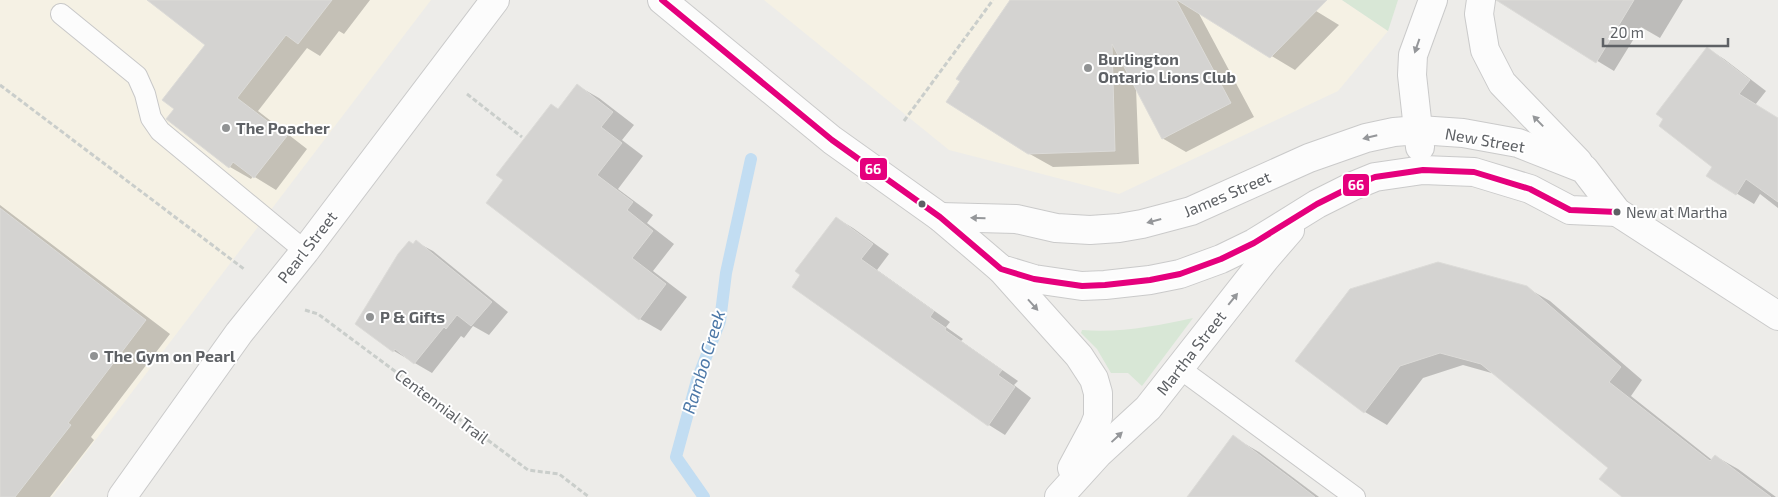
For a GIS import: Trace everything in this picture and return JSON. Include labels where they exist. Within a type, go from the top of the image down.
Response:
[{"type":"main road","name":"Pearl Street","points":[[122,497],[238,333],[305,251],[495,0]]},
{"type":"main road","points":[[662,0],[832,140],[940,217],[1001,269],[1079,356],[1094,379],[1098,393],[1098,417],[1058,497]]},
{"type":"main road","points":[[1001,269],[1034,278],[1082,286],[1150,280],[1180,274],[1221,259],[1254,243],[1317,204],[1353,186],[1375,177],[1423,170],[1412,75],[1413,55],[1433,0]]},
{"type":"main road","points":[[1481,0],[1479,14],[1485,50],[1502,83],[1584,169],[1617,212],[1778,316]]},
{"type":"main road","name":"James Street","points":[[940,217],[1016,219],[1056,228],[1090,230],[1142,224],[1191,211],[1309,158],[1366,138],[1394,132],[1418,130]]},
{"type":"main road","name":"New Street","points":[[1418,130],[1463,133],[1518,143],[1584,169]]},
{"type":"main road","name":"New Street","points":[[1423,170],[1474,172],[1530,189],[1570,210],[1617,212]]},
{"type":"main road","name":"Martha Street","points":[[1058,497],[1098,454],[1148,408],[1264,259],[1317,204]]},
{"type":"lane","points":[[61,14],[137,76],[145,94],[150,118],[160,131],[305,251]]},
{"type":"lane","points":[[1179,368],[1355,497]]},
{"type":"path","points":[[904,121],[993,0]]},
{"type":"path","points":[[439,73],[522,137]]},
{"type":"path","points":[[0,85],[245,269]]},
{"type":"path","name":"Centennial Trail","points":[[304,309],[318,314],[528,470],[559,474],[589,497]]},
{"type":"shaded area","points":[[0,0],[431,0],[52,497],[0,497]]},
{"type":"shaded area","points":[[764,0],[1342,0],[1388,31],[1338,91],[1119,194],[949,150]]},
{"type":"green space","points":[[1342,0],[1398,0],[1388,31]]},
{"type":"green space","points":[[1193,318],[1142,386],[1128,373],[1111,373],[1097,349],[1081,333],[1082,330],[1124,330]]},
{"type":"building","points":[[147,0],[332,0],[298,44],[286,35],[237,98],[287,136],[254,178],[233,162],[229,168],[166,119],[174,109],[162,100],[205,45]]},
{"type":"building","name":"Burlington Ontario Lions Club","points":[[1010,0],[1176,0],[1231,103],[1162,139],[1112,44],[1115,151],[1028,154],[946,102],[960,81],[956,79]]},
{"type":"building","points":[[1177,0],[1327,0],[1270,58]]},
{"type":"building","points":[[1496,0],[1634,0],[1596,63]]},
{"type":"building","points":[[1707,47],[1750,80],[1739,94],[1778,118],[1778,202],[1746,179],[1736,195],[1706,176],[1712,167],[1659,126],[1663,119],[1656,114]]},
{"type":"building","points":[[577,84],[613,112],[601,127],[622,143],[597,175],[633,202],[627,210],[653,231],[632,258],[666,284],[639,320],[486,203],[503,180],[496,175],[551,104],[558,109]]},
{"type":"building","points":[[0,208],[146,320],[68,423],[71,425],[15,497],[0,497]]},
{"type":"building","points":[[836,217],[873,244],[861,259],[934,311],[930,317],[946,328],[945,330],[1002,370],[998,375],[1015,387],[988,426],[792,287],[800,275],[795,271]]},
{"type":"building","points":[[416,240],[492,302],[471,326],[457,315],[446,329],[444,327],[414,364],[395,349],[393,352],[355,324],[398,254],[409,241],[413,244]]},
{"type":"building","points":[[1438,262],[1527,286],[1621,367],[1609,382],[1710,461],[1715,455],[1771,497],[1622,497],[1599,479],[1608,468],[1481,364],[1440,353],[1400,366],[1364,413],[1295,361],[1350,289]]},
{"type":"building","points":[[1233,435],[1289,477],[1315,497],[1187,497]]},
{"type":"waterway","name":"Rambo Creek","points":[[704,497],[676,457],[697,380],[720,321],[726,273],[751,159]]},
{"type":"transit line","name":"66","points":[[662,0],[832,140],[940,217],[1001,269],[1034,279],[1082,286],[1150,280],[1180,274],[1221,259],[1254,243],[1317,204],[1353,186],[1375,177],[1423,170],[1474,172],[1530,189],[1570,210],[1617,212]]},
{"type":"place","name":"Burlington Ontario Lions Club","points":[[1088,68]]},
{"type":"place","name":"The Poacher","points":[[226,128]]},
{"type":"place","name":"New at Martha","points":[[1617,212]]},
{"type":"place","name":"P & Gifts","points":[[370,317]]},
{"type":"place","name":"The Gym on Pearl","points":[[94,356]]}]
